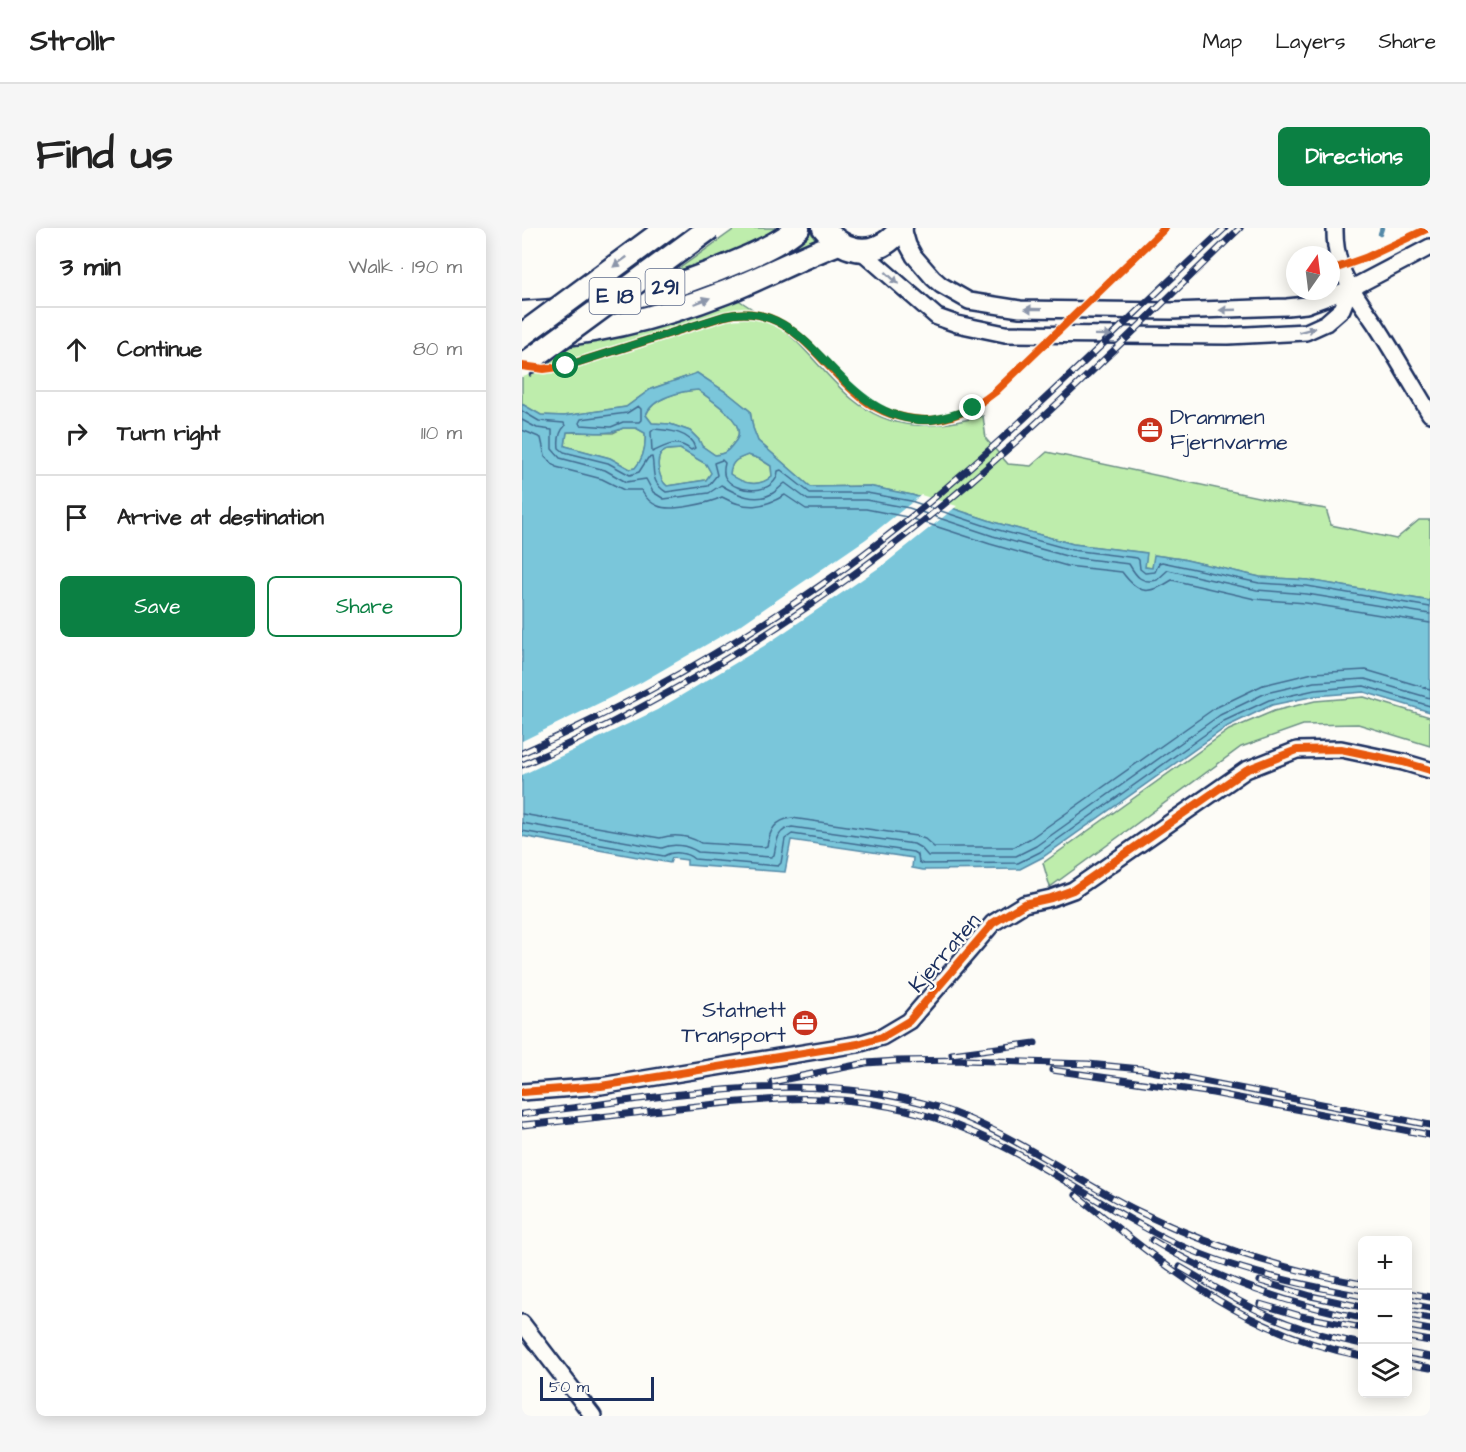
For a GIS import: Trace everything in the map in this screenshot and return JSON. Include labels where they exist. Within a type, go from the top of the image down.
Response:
[{"type":"highway","name":"E 18","points":[[522,337],[667,228]]},
{"type":"highway","name":"E 18","points":[[522,366],[710,228]]},
{"type":"highway","name":"291","points":[[522,313],[587,305],[680,283],[764,250],[798,228]]},
{"type":"highway","name":"291","points":[[522,337],[586,330],[680,309],[763,277],[841,240],[872,249],[886,243],[902,228]]},
{"type":"street","points":[[902,228],[914,256],[941,285],[969,301],[1020,309],[1171,311],[1306,305],[1350,289],[1430,247]]},
{"type":"street","points":[[1335,228],[1336,254],[1350,289],[1379,330],[1430,414]]},
{"type":"street","points":[[841,240],[937,316],[976,329],[1005,333],[1228,336],[1306,332],[1326,323],[1342,309],[1350,289]]},
{"type":"street","name":"Kjerraten","points":[[522,1092],[601,1086],[858,1044],[882,1037],[909,1021],[993,923],[1024,904],[1052,898],[1073,890],[1246,770],[1297,750],[1341,748],[1430,770]]},
{"type":"street","points":[[522,1323],[593,1416]]},
{"type":"green space","points":[[736,228],[783,228],[752,246],[676,275],[670,275]]},
{"type":"green space","points":[[809,230],[817,241],[737,277],[675,301],[606,317],[522,328],[784,249]]},
{"type":"green space","points":[[737,299],[788,333],[852,399],[883,418],[899,423],[932,425],[983,416],[986,439],[1008,464],[1031,466],[1047,452],[1281,502],[1326,509],[1331,525],[1396,539],[1419,520],[1430,520],[1430,601],[1308,580],[1260,577],[1155,555],[1152,568],[1145,567],[1146,553],[1073,544],[997,523],[912,495],[868,486],[811,487],[758,441],[750,411],[697,373],[651,389],[626,407],[564,416],[541,415],[522,404],[522,345],[648,329],[724,306]]},
{"type":"green space","points":[[698,390],[728,413],[738,428],[738,436],[724,453],[715,455],[702,446],[690,431],[670,424],[652,423],[646,415],[654,404],[668,396]]},
{"type":"green space","points":[[623,428],[636,428],[645,433],[644,451],[635,468],[630,469],[610,458],[565,446],[567,432],[613,433]]},
{"type":"green space","points":[[680,449],[706,464],[712,473],[706,480],[667,486],[664,483],[660,474],[659,458],[666,450]]},
{"type":"green space","points":[[748,455],[771,466],[772,476],[762,482],[751,483],[730,474],[735,461]]},
{"type":"green space","points":[[1364,697],[1430,717],[1430,746],[1358,724],[1303,725],[1241,747],[1050,887],[1043,863],[1229,730],[1274,711],[1315,701]]},
{"type":"water","points":[[697,373],[750,411],[758,441],[811,487],[868,486],[912,495],[997,523],[1073,544],[1147,553],[1145,567],[1152,568],[1154,555],[1260,577],[1308,580],[1430,601],[1430,712],[1364,692],[1315,696],[1272,705],[1228,726],[1043,857],[1020,869],[923,870],[912,868],[913,858],[791,840],[785,872],[687,865],[687,860],[672,858],[670,863],[522,836],[522,404],[541,415],[564,416],[626,407],[651,389]],"holes":[[[698,390],[720,406],[738,428],[738,436],[724,453],[715,455],[702,446],[690,431],[670,424],[652,423],[646,415],[649,409],[661,400]],[[623,428],[636,428],[645,433],[644,451],[635,468],[630,469],[610,458],[565,446],[567,432],[616,431]],[[680,449],[706,464],[711,473],[706,480],[667,486],[660,474],[658,463],[661,454],[666,450]],[[748,455],[760,459],[771,466],[772,476],[756,483],[740,480],[730,474],[733,463]]]},
{"type":"pier","points":[[921,495],[957,506],[886,563],[764,646],[657,710],[522,775],[522,741],[640,683],[742,624],[866,539]]},
{"type":"waterway","points":[[1380,234],[1382,228]]},
{"type":"railway","points":[[522,753],[628,702],[679,674],[780,613],[876,545],[1000,440],[1225,228]]},
{"type":"railway","points":[[522,765],[581,738],[699,675],[812,604],[866,565],[919,525],[1004,452],[1240,228]]},
{"type":"railway","points":[[952,1054],[1035,1043]]},
{"type":"railway","points":[[772,1082],[866,1063],[896,1061],[964,1060],[1088,1064],[1141,1069],[1430,1125]]},
{"type":"railway","points":[[1052,1070],[1213,1093],[1430,1135]]},
{"type":"railway","points":[[522,1114],[730,1089],[783,1087],[835,1089],[887,1095],[937,1107],[989,1128],[1113,1198],[1192,1235],[1276,1264],[1358,1283]]},
{"type":"railway","points":[[522,1125],[721,1103],[782,1099],[842,1100],[903,1109],[935,1118],[993,1141],[1179,1245],[1256,1272],[1358,1295]]},
{"type":"railway","points":[[1076,1195],[1175,1272],[1244,1314],[1280,1332],[1320,1346],[1358,1355]]},
{"type":"railway","points":[[1152,1240],[1202,1267],[1253,1289],[1307,1306],[1358,1317]]},
{"type":"railway","points":[[1180,1267],[1273,1317],[1334,1338],[1358,1343]]},
{"type":"railway","points":[[1260,1281],[1311,1296],[1358,1306]]},
{"type":"railway","points":[[1412,1294],[1430,1297]]},
{"type":"railway","points":[[1260,1304],[1301,1316],[1358,1327]]},
{"type":"railway","points":[[1412,1305],[1430,1308]]},
{"type":"railway","points":[[1412,1316],[1430,1319]]},
{"type":"railway","points":[[1412,1327],[1430,1330]]},
{"type":"railway","points":[[1412,1338],[1430,1341]]},
{"type":"railway","points":[[1412,1354],[1430,1357]]},
{"type":"railway","points":[[1412,1365],[1430,1368]]},
{"type":"cycle path","points":[[522,366],[544,369],[566,366],[725,316],[748,314],[768,318],[786,327],[802,339],[847,385],[877,408],[892,414],[924,420],[953,416],[971,408],[995,392],[1165,228]]},
{"type":"cycle path","points":[[1340,267],[1365,258],[1429,228]]},
{"type":"cycle path","points":[[522,1092],[601,1086],[858,1044],[882,1037],[909,1021],[993,923],[1024,904],[1073,890],[1246,770],[1297,750],[1341,749],[1430,770]]},
{"type":"place","name":"Drammen Fjernvarme","points":[[1150,430]]},
{"type":"place","name":"Statnett Transport","points":[[805,1023]]},
{"type":"route","points":[[566,366],[724,316],[751,314],[777,321],[801,336],[864,400],[889,413],[916,420],[929,420],[973,408]]}]
